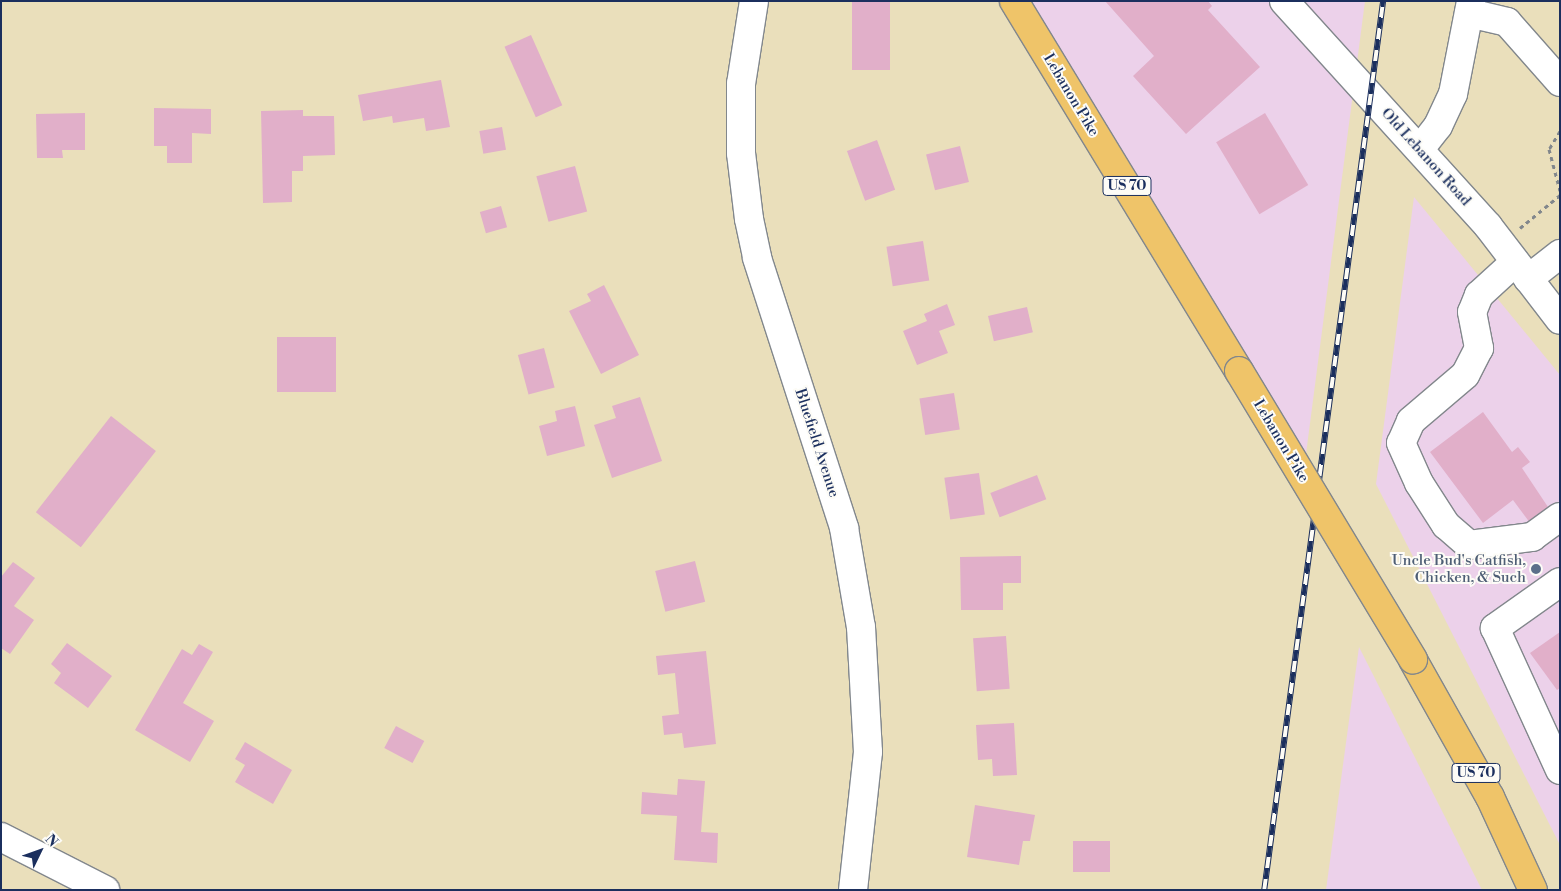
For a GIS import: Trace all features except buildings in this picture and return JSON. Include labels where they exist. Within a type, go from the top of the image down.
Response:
[{"type":"main road","name":"Lebanon Pike","points":[[1014,1],[1413,660],[1490,797],[1533,890]]},
{"type":"street","name":"Bluefield Avenue","points":[[754,1],[741,84],[741,153],[749,219],[757,258],[844,528],[862,627],[868,752],[853,890]]},
{"type":"street","name":"Old Lebanon Road","points":[[1284,1],[1420,149],[1522,271],[1556,308]]},
{"type":"street","points":[[1420,149],[1438,126],[1453,94],[1470,7],[1507,22],[1560,82]]},
{"type":"street","points":[[1560,254],[1522,271],[1479,294],[1472,312],[1479,348],[1465,375],[1411,420],[1401,443],[1419,484],[1446,525],[1469,545],[1532,537],[1560,517]]},
{"type":"street","points":[[1557,758],[1495,628],[1560,582]]},
{"type":"street","points":[[1,837],[105,890]]},
{"type":"path","points":[[1560,131],[1549,149],[1560,191]]},
{"type":"path","points":[[1519,228],[1560,195]]},
{"type":"shaded area","points":[[1014,1],[1365,1],[1303,477]]},
{"type":"shaded area","points":[[1414,197],[1560,375],[1560,845],[1376,484]]},
{"type":"shaded area","points":[[1359,647],[1482,890],[1326,890]]},
{"type":"railway","points":[[1264,890],[1383,1]]},
{"type":"place","name":"Uncle Bud's Catfish, Chicken, & Such","points":[[1536,569]]}]
